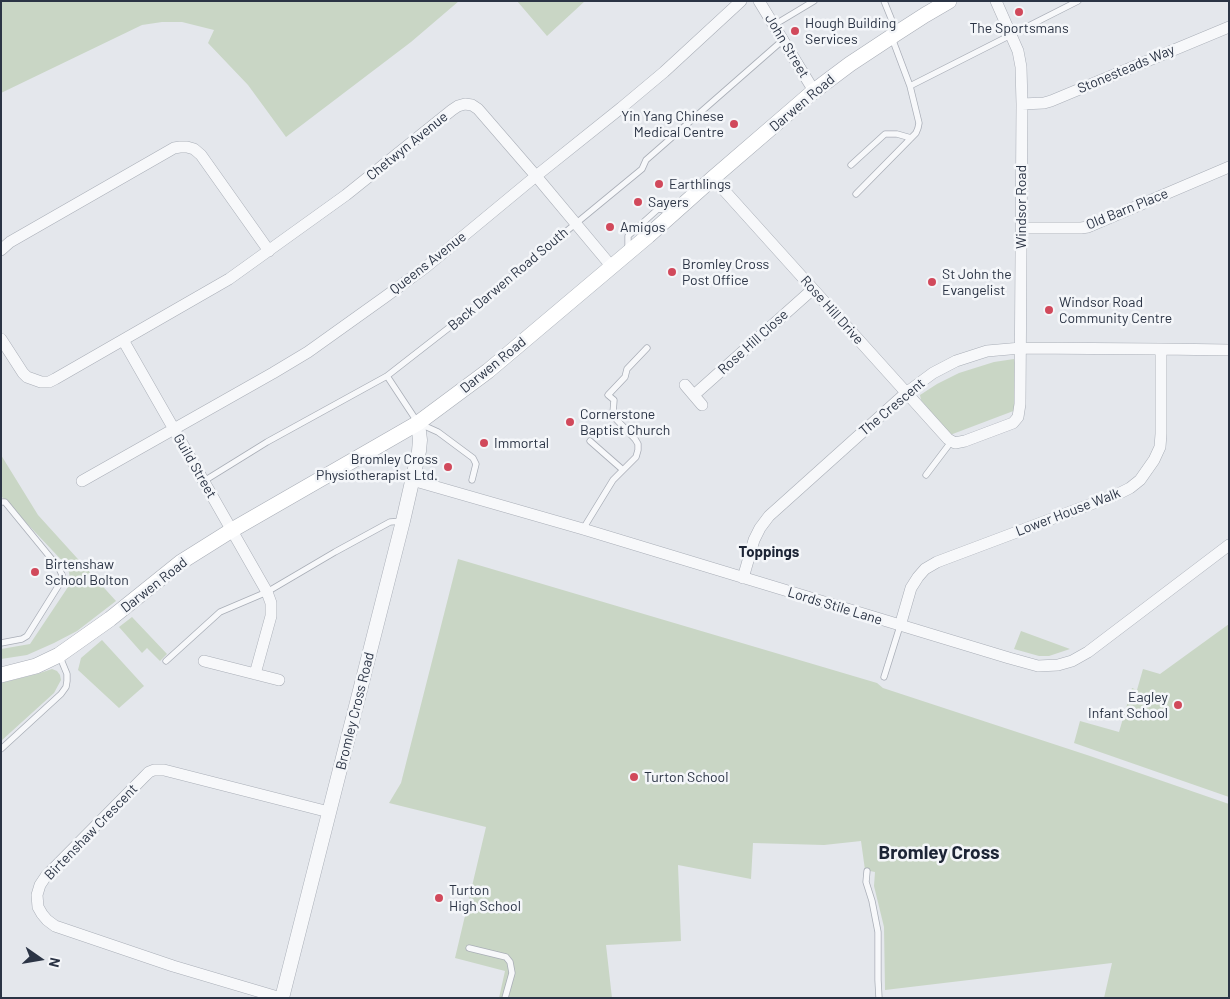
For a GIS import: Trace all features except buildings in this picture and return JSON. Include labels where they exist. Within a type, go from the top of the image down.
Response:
[{"type":"main road","name":"Darwen Road","points":[[1,675],[36,666],[59,655],[110,620],[181,562],[232,530],[418,422],[488,371],[612,267],[814,92],[850,64],[924,15],[949,1]]},
{"type":"street","name":"Queens Avenue","points":[[82,480],[308,352],[426,266],[664,72],[741,1]]},
{"type":"street","name":"John Street","points":[[759,1],[814,92]]},
{"type":"street","name":"Windsor Road","points":[[951,442],[965,442],[1013,422],[1018,417],[1020,404],[1021,67],[1018,51],[996,1]]},
{"type":"street","name":"Stonesteads Way","points":[[1022,104],[1051,101],[1229,26]]},
{"type":"street","name":"Chetwyn Avenue","points":[[1,340],[27,377],[41,382],[55,380],[229,279],[346,195],[458,106],[465,104],[472,105],[478,109],[612,267]]},
{"type":"street","points":[[1,250],[10,242],[174,148],[187,147],[194,149],[201,155],[269,251]]},
{"type":"street","name":"Old Barn Place","points":[[1021,228],[1088,227],[1229,167]]},
{"type":"street","name":"Rose Hill Drive","points":[[713,178],[951,442]]},
{"type":"street","name":"Rose Hill Close","points":[[694,395],[813,289]]},
{"type":"street","name":"Guild Street","points":[[123,340],[267,592]]},
{"type":"street","name":"The Crescent","points":[[744,578],[754,540],[769,516],[906,393],[933,373],[956,361],[987,351],[1021,348],[1229,350]]},
{"type":"street","name":"Lower House Walk","points":[[900,626],[911,588],[925,569],[937,562],[1118,494],[1140,480],[1154,460],[1160,447],[1161,349]]},
{"type":"street","points":[[685,384],[702,405]]},
{"type":"street","name":"Bromley Cross Road","points":[[282,998],[403,521],[420,440],[418,422]]},
{"type":"street","name":"Lords Stile Lane","points":[[412,480],[583,529],[900,626],[1031,664],[1046,666],[1072,661],[1088,652],[1229,545]]},
{"type":"street","points":[[255,674],[271,616],[271,603],[267,592]]},
{"type":"street","points":[[204,661],[279,680]]},
{"type":"street","name":"Birtenshaw Crescent","points":[[282,998],[173,966],[55,926],[42,914],[38,907],[37,895],[40,885],[46,876],[149,772],[154,770],[164,770],[330,812]]},
{"type":"lane","points":[[774,25],[814,1]]},
{"type":"lane","points":[[856,194],[916,133],[919,123],[910,86],[884,1]]},
{"type":"lane","points":[[910,86],[1078,1]]},
{"type":"lane","name":"Back Darwen Road South","points":[[204,481],[267,442],[387,376],[455,323],[642,169],[646,160],[783,40]]},
{"type":"lane","points":[[851,165],[885,134],[897,134],[911,138]]},
{"type":"lane","points":[[583,529],[613,480],[636,457],[638,444],[636,439],[616,419],[613,413],[614,400],[608,395],[625,377],[627,369],[647,348]]},
{"type":"lane","points":[[387,376],[418,422],[438,432],[473,458],[476,464],[472,480]]},
{"type":"lane","points":[[590,441],[623,470]]},
{"type":"lane","points":[[926,475],[951,442]]},
{"type":"lane","points":[[1,502],[5,502],[59,568],[62,580],[27,636],[22,639],[1,643]]},
{"type":"lane","points":[[166,661],[220,612],[267,592],[390,522],[403,521]]},
{"type":"lane","points":[[884,677],[900,626]]},
{"type":"lane","points":[[1,749],[61,694],[66,687],[68,681],[67,674],[59,655]]},
{"type":"lane","points":[[867,870],[866,882],[878,932],[879,998]]},
{"type":"lane","points":[[470,948],[506,957],[510,962],[512,973],[505,998]]},
{"type":"green space","points":[[1,1],[459,1],[411,42],[286,137],[248,85],[208,43],[214,30],[182,22],[142,25],[1,93]]},
{"type":"green space","points":[[517,1],[585,1],[547,36]]},
{"type":"green space","points":[[1014,359],[1016,366],[1016,410],[950,435],[921,400],[920,395],[959,373],[994,362]]},
{"type":"green space","points":[[1,455],[38,515],[116,601],[77,631],[54,643],[27,655],[1,659],[1,649],[30,644],[68,587],[70,578],[68,567],[1,496]]},
{"type":"green space","name":"Turton School","points":[[458,559],[877,683],[883,688],[1229,804],[1229,998],[1104,998],[1112,963],[885,990],[884,927],[874,886],[875,872],[865,870],[861,841],[824,845],[753,843],[751,879],[678,865],[681,941],[606,945],[612,998],[499,998],[505,971],[455,958],[486,827],[389,803],[401,783]]},
{"type":"green space","points":[[132,617],[167,654],[160,661],[147,648],[142,653],[119,627]]},
{"type":"green space","name":"Eagley Infant School","points":[[1229,624],[1229,797],[1074,743],[1080,721],[1119,732],[1132,688],[1137,690],[1143,669],[1160,674]]},
{"type":"green space","points":[[1021,631],[1070,649],[1049,656],[1039,656],[1014,649]]},
{"type":"green space","points":[[102,640],[144,686],[119,708],[78,670],[81,658]]},
{"type":"green space","points":[[52,669],[57,671],[61,680],[54,693],[1,741],[1,683]]},
{"type":"place","name":"The Sportsmans","points":[[1019,12]]},
{"type":"place","name":"Hough Building Services","points":[[795,31]]},
{"type":"place","name":"Yin Yang Chinese Medical Centre","points":[[734,124]]},
{"type":"place","name":"Earthlings","points":[[659,184]]},
{"type":"place","name":"Sayers","points":[[638,202]]},
{"type":"place","name":"Amigos","points":[[610,227]]},
{"type":"place","name":"Bromley Cross Post Office","points":[[672,272]]},
{"type":"place","name":"St John the Evangelist","points":[[932,282]]},
{"type":"place","name":"Windsor Road Community Centre","points":[[1049,310]]},
{"type":"place","name":"Cornerstone Baptist Church","points":[[570,422]]},
{"type":"place","name":"Immortal","points":[[484,443]]},
{"type":"place","name":"Bromley Cross Physiotherapist Ltd.","points":[[448,467]]},
{"type":"place","name":"Birtenshaw School Bolton","points":[[35,572]]},
{"type":"place","name":"Eagley Infant School","points":[[1178,705]]},
{"type":"place","name":"Turton School","points":[[634,777]]},
{"type":"place","name":"Turton High School","points":[[439,898]]},
{"type":"district","name":"Toppings","points":[[769,552]]},
{"type":"district","name":"Bromley Cross","points":[[939,853]]}]
